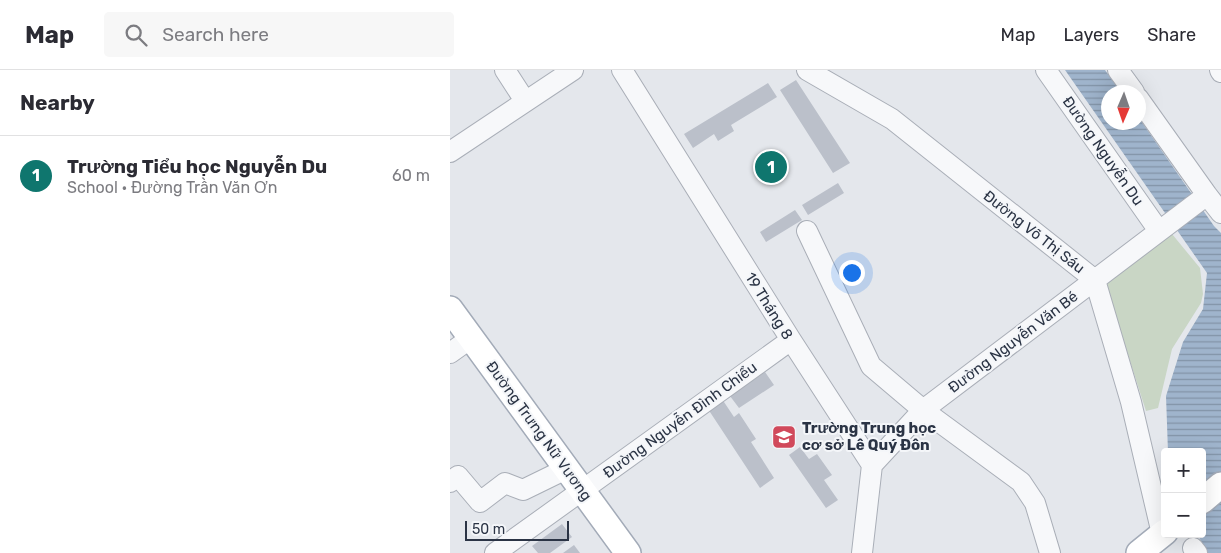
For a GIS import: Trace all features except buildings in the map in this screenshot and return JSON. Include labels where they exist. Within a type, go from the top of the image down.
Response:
[{"type":"main road","name":"Đường Trưng Nữ Vương","points":[[450,309],[628,553]]},
{"type":"main road","points":[[1206,498],[1221,485]]},
{"type":"main road","points":[[1138,553],[1161,535]]},
{"type":"street","points":[[505,70],[525,101]]},
{"type":"street","points":[[450,152],[573,70]]},
{"type":"street","name":"19 Tháng 8","points":[[622,70],[791,340],[872,465]]},
{"type":"street","name":"Đường Võ Thị Sáu","points":[[807,70],[892,120],[1094,280],[1131,402],[1161,525]]},
{"type":"street","name":"Đường Nguyễn Du","points":[[1046,70],[1162,230]]},
{"type":"street","points":[[1118,70],[1129,85]]},
{"type":"street","points":[[1146,110],[1203,197],[1221,212]]},
{"type":"street","name":"Đường Nguyễn Văn Bé","points":[[872,465],[923,410],[1203,197]]},
{"type":"street","points":[[806,231],[871,366],[923,410],[1021,482],[1035,503],[1050,553]]},
{"type":"street","points":[[450,353],[471,338]]},
{"type":"street","name":"Đường Nguyễn Đình Chiểu","points":[[495,553],[791,340]]},
{"type":"street","points":[[862,553],[872,465]]},
{"type":"street","points":[[450,482],[458,476],[480,502],[505,484],[523,490],[566,469]]},
{"type":"green space","points":[[1172,234],[1200,268],[1203,294],[1201,303],[1172,349],[1158,408],[1146,411],[1106,286],[1108,279],[1163,235]]},
{"type":"water","points":[[1065,70],[1105,70],[1116,85],[1101,85],[1101,121]]},
{"type":"water","points":[[1146,128],[1214,226],[1221,233],[1221,553],[1208,553],[1199,538],[1206,538],[1206,448],[1168,448],[1166,396],[1183,342],[1203,309],[1207,273],[1107,130],[1146,130]]},
{"type":"place","name":"Trường Tiểu học Nguyễn Du","points":[[771,167]]},
{"type":"place","name":"Trường Trung học cơ sở Lê Quý Đôn","points":[[784,437]]}]
